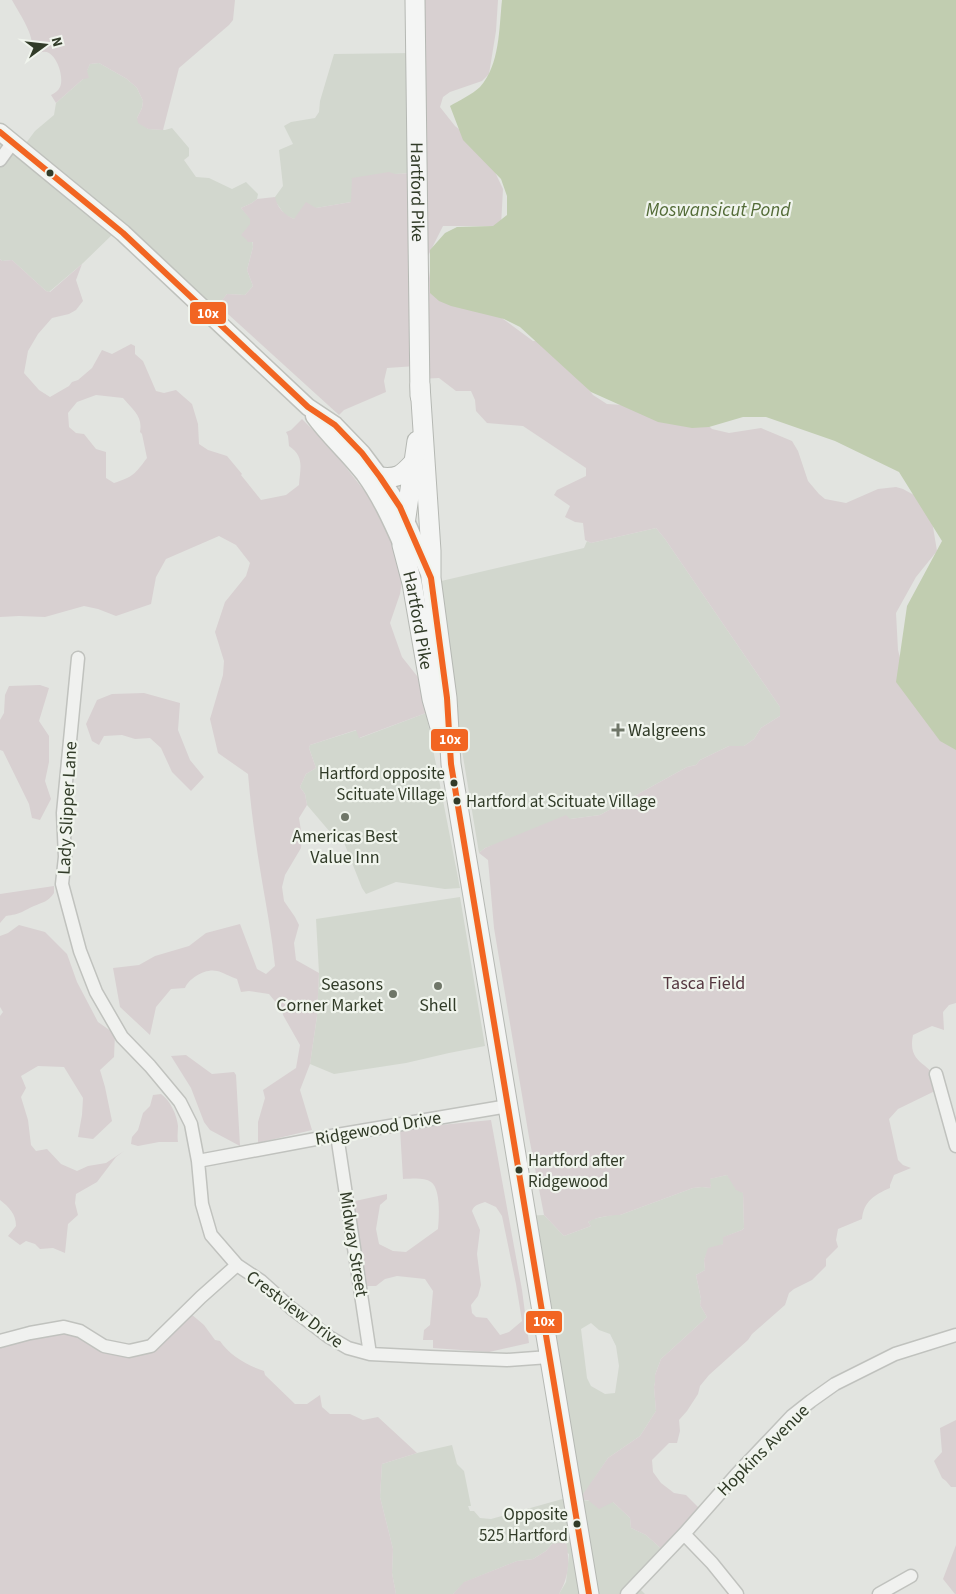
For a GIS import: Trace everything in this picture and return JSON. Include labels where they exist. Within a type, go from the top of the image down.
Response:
[{"type":"highway","name":"Hartford Pike","points":[[415,0],[420,386],[431,551],[431,578],[447,698],[451,764],[589,1594]]},
{"type":"highway","name":"Hartford Pike","points":[[420,386],[417,437],[402,545],[414,592],[432,700],[451,764]]},
{"type":"highway","points":[[380,477],[397,477],[403,474],[413,463]]},
{"type":"main road","points":[[0,132],[123,233],[308,407],[335,425],[362,453],[400,508],[431,578]]},
{"type":"main road","points":[[308,407],[326,432],[373,487],[402,545]]},
{"type":"street","points":[[0,160],[13,142]]},
{"type":"street","name":"Lady Slipper Lane","points":[[78,658],[63,813],[65,857],[62,884],[80,951],[96,992],[122,1037],[150,1066],[180,1102],[191,1124],[198,1162]]},
{"type":"street","points":[[936,1074],[956,1146]]},
{"type":"street","name":"Ridgewood Drive","points":[[198,1162],[248,1151],[508,1106]]},
{"type":"street","name":"Midway Street","points":[[337,1135],[370,1354]]},
{"type":"street","name":"Crestview Drive","points":[[198,1162],[202,1204],[210,1235],[237,1265],[329,1337],[348,1348],[370,1354],[507,1360],[549,1357]]},
{"type":"street","points":[[0,1341],[64,1327],[80,1331],[104,1346],[128,1351],[151,1346],[237,1265]]},
{"type":"street","name":"Hopkins Avenue","points":[[627,1594],[684,1534],[736,1474],[792,1416],[811,1401],[834,1384],[895,1354],[956,1335]]},
{"type":"street","points":[[684,1534],[712,1563],[737,1594]]},
{"type":"street","points":[[879,1594],[911,1576]]},
{"type":"shaded area","points":[[412,53],[414,173],[395,174],[351,202],[316,208],[294,219],[285,215],[275,201],[275,197],[283,186],[279,150],[293,144],[284,126],[291,122],[315,118],[319,112],[320,101],[334,54]]},
{"type":"shaded area","points":[[99,63],[127,79],[137,88],[143,101],[137,118],[148,129],[165,130],[172,128],[189,148],[189,156],[184,160],[196,177],[209,178],[232,189],[246,182],[258,194],[257,199],[241,208],[250,218],[253,247],[247,270],[253,286],[245,295],[227,294],[210,316],[114,233],[49,292],[12,260],[2,261],[0,259],[0,136],[20,151],[35,131],[54,115],[56,103],[83,79],[90,64]]},
{"type":"shaded area","points":[[656,528],[780,707],[780,716],[761,728],[754,739],[744,746],[729,746],[600,815],[570,819],[485,848],[479,853],[448,666],[437,582],[584,548],[587,541],[591,543]]},
{"type":"shaded area","points":[[426,713],[460,888],[445,889],[396,882],[366,894],[341,835],[330,832],[307,805],[305,794],[300,787],[306,774],[316,768],[309,748],[310,745],[357,730],[360,738]]},
{"type":"shaded area","points":[[460,897],[485,1046],[406,1063],[334,1074],[310,1064],[317,1016],[319,973],[316,919]]},
{"type":"shaded area","points":[[727,1175],[743,1193],[744,1228],[724,1237],[723,1244],[707,1253],[704,1260],[705,1270],[696,1275],[701,1299],[700,1305],[707,1317],[661,1359],[655,1375],[656,1411],[640,1436],[608,1458],[580,1500],[613,1502],[630,1518],[631,1528],[646,1535],[666,1553],[638,1587],[645,1594],[559,1594],[566,1582],[569,1554],[552,1544],[546,1551],[533,1559],[517,1561],[465,1582],[453,1594],[396,1594],[392,1573],[393,1549],[380,1497],[382,1464],[452,1445],[457,1464],[464,1471],[471,1506],[468,1506],[470,1511],[474,1511],[480,1518],[491,1519],[566,1498],[522,1216],[544,1215],[564,1236],[591,1226],[588,1222],[593,1219],[620,1215],[693,1188],[711,1188],[709,1179]],"holes":[[[591,1323],[599,1330],[610,1334],[616,1346],[619,1366],[615,1393],[605,1394],[591,1386],[587,1378],[581,1329]]]},
{"type":"green space","points":[[12,0],[235,0],[233,20],[229,25],[179,68],[163,130],[148,129],[138,123],[137,118],[143,101],[137,88],[127,79],[99,63],[90,64],[87,71],[89,78],[83,79],[56,103],[51,95],[60,87],[61,74],[55,59],[47,52],[34,56],[31,53],[32,40],[30,34]]},
{"type":"green space","name":"Tasca Field","points":[[412,0],[498,0],[496,31],[489,74],[482,81],[450,92],[443,97],[440,107],[455,126],[482,147],[488,157],[503,189],[501,226],[443,226],[427,258],[432,291],[487,307],[533,341],[544,341],[555,348],[593,395],[607,404],[623,405],[707,424],[712,429],[729,433],[761,428],[792,441],[798,451],[808,481],[825,499],[846,503],[878,489],[896,487],[903,489],[914,495],[932,521],[937,551],[916,577],[896,613],[898,650],[905,677],[956,746],[956,1003],[949,1005],[943,1012],[944,1030],[932,1026],[913,1035],[912,1046],[914,1054],[933,1074],[937,1090],[898,1109],[889,1119],[898,1160],[903,1165],[911,1168],[894,1175],[890,1188],[879,1193],[868,1203],[862,1219],[838,1229],[836,1240],[838,1247],[826,1259],[826,1266],[812,1280],[789,1293],[785,1305],[709,1375],[700,1386],[698,1394],[687,1411],[679,1420],[680,1431],[677,1443],[669,1443],[652,1460],[653,1472],[661,1483],[674,1493],[686,1495],[703,1512],[666,1553],[646,1535],[631,1528],[630,1518],[613,1502],[599,1509],[588,1500],[579,1500],[608,1458],[640,1436],[656,1411],[655,1375],[661,1359],[707,1317],[700,1305],[701,1299],[696,1275],[705,1270],[704,1260],[708,1248],[723,1244],[723,1237],[744,1228],[743,1193],[736,1190],[727,1175],[710,1179],[711,1188],[693,1188],[620,1215],[595,1219],[588,1222],[591,1226],[564,1236],[544,1215],[494,928],[488,860],[479,853],[485,848],[566,815],[570,819],[600,815],[729,746],[744,746],[754,739],[761,728],[780,716],[780,707],[656,528],[591,543],[585,540],[583,523],[575,522],[565,517],[570,506],[554,495],[557,490],[586,476],[586,468],[523,426],[487,423],[476,411],[475,400],[471,391],[456,391],[439,378],[419,379],[416,366],[387,368],[384,381],[386,392],[344,410],[339,415],[218,305],[227,294],[245,295],[253,286],[247,270],[253,242],[248,242],[241,235],[250,224],[250,219],[241,208],[257,199],[275,197],[282,211],[294,219],[306,202],[316,208],[351,202],[352,178],[389,172],[395,174],[414,173]]},
{"type":"green space","points":[[0,259],[2,261],[12,260],[46,291],[50,292],[82,264],[76,280],[83,301],[76,310],[69,314],[52,318],[38,334],[28,351],[24,373],[39,390],[50,397],[78,380],[92,368],[102,350],[112,354],[131,344],[135,346],[135,354],[143,361],[156,391],[164,393],[176,390],[192,404],[198,424],[199,444],[208,450],[227,456],[261,500],[286,495],[299,485],[300,463],[297,454],[289,446],[286,432],[291,430],[302,419],[330,447],[373,502],[390,537],[403,577],[400,594],[390,623],[402,657],[421,681],[426,713],[359,738],[356,730],[310,745],[309,748],[316,768],[306,774],[300,787],[305,794],[307,805],[299,818],[302,837],[301,848],[285,875],[282,887],[284,901],[299,925],[294,943],[296,960],[319,973],[317,1016],[310,1064],[300,1090],[312,1130],[258,1143],[258,1122],[265,1098],[263,1090],[296,1068],[300,1045],[282,1010],[269,994],[249,991],[241,992],[237,979],[213,970],[203,972],[190,981],[185,988],[171,989],[156,1007],[150,1035],[120,1007],[113,968],[139,965],[155,956],[189,946],[206,933],[240,924],[257,969],[266,974],[275,966],[248,774],[218,753],[210,719],[223,675],[224,661],[215,632],[225,602],[246,576],[250,563],[236,545],[219,536],[166,559],[156,577],[151,604],[116,616],[84,606],[45,617],[0,617]],"holes":[[[96,395],[123,398],[139,417],[140,432],[147,458],[133,474],[114,483],[106,478],[106,452],[96,449],[84,434],[76,433],[69,427],[68,413],[77,402]]]},
{"type":"green space","points":[[40,685],[49,688],[39,721],[49,736],[49,762],[45,781],[51,799],[40,820],[32,818],[29,804],[3,751],[0,750],[0,720],[4,713],[5,695],[9,686]]},
{"type":"green space","points":[[144,693],[180,703],[178,730],[190,760],[204,777],[191,791],[172,772],[161,748],[150,738],[135,739],[122,735],[104,736],[99,745],[92,741],[86,724],[97,700],[112,694]]},
{"type":"green space","points":[[54,886],[54,893],[47,900],[21,913],[6,916],[0,923],[0,894]]},
{"type":"green space","points":[[19,925],[45,932],[67,954],[77,982],[98,1022],[115,1034],[114,1057],[100,1070],[112,1121],[93,1139],[78,1137],[83,1098],[64,1067],[38,1066],[21,1076],[26,1088],[21,1097],[28,1120],[31,1145],[36,1151],[47,1149],[61,1164],[77,1171],[88,1166],[106,1163],[124,1151],[116,1157],[97,1182],[76,1194],[75,1203],[78,1215],[68,1224],[65,1253],[53,1248],[40,1249],[35,1244],[26,1241],[20,1245],[8,1236],[16,1226],[16,1222],[11,1211],[0,1200],[0,1016],[3,1012],[0,1007],[0,936]]},
{"type":"green space","points":[[186,1055],[212,1074],[234,1072],[236,1075],[240,1146],[210,1130],[204,1122],[191,1088],[171,1056]]},
{"type":"green space","points":[[161,1094],[170,1104],[176,1117],[178,1142],[159,1142],[138,1146],[131,1144],[132,1137],[138,1130],[143,1113],[150,1106],[153,1095]]},
{"type":"green space","points":[[491,1120],[522,1290],[529,1343],[489,1352],[433,1348],[433,1340],[423,1340],[424,1330],[430,1325],[433,1291],[425,1279],[397,1276],[385,1279],[376,1286],[356,1286],[346,1203],[387,1194],[387,1199],[380,1205],[376,1229],[379,1244],[393,1251],[406,1252],[438,1229],[439,1204],[434,1186],[425,1179],[403,1179],[400,1129]],"holes":[[[485,1202],[496,1207],[502,1216],[522,1321],[509,1332],[500,1335],[487,1318],[476,1317],[472,1313],[471,1305],[478,1296],[481,1285],[477,1254],[480,1230],[472,1211],[475,1206]]]},
{"type":"green space","points":[[184,1308],[204,1325],[215,1340],[220,1341],[234,1355],[245,1363],[264,1371],[265,1375],[295,1404],[307,1404],[320,1395],[322,1407],[330,1414],[350,1414],[363,1420],[378,1417],[417,1453],[382,1464],[380,1497],[393,1549],[392,1573],[396,1594],[0,1594],[0,1342],[65,1329],[127,1349],[146,1344]]},
{"type":"green space","points":[[956,1420],[956,1487],[951,1487],[942,1478],[934,1461],[942,1452],[940,1428]]},
{"type":"green space","points":[[566,1542],[568,1569],[559,1594],[453,1594],[464,1582],[517,1561],[533,1559],[546,1551],[552,1544]]},
{"type":"green space","points":[[956,1545],[956,1594],[955,1594],[943,1579]]},
{"type":"water","name":"Moswansicut Pond","points":[[502,0],[956,0],[956,750],[940,741],[896,682],[907,606],[942,541],[899,472],[835,441],[766,417],[743,417],[709,427],[692,428],[658,422],[591,392],[520,327],[504,319],[451,306],[439,301],[430,293],[430,250],[445,233],[457,227],[493,226],[507,215],[507,196],[501,179],[463,140],[450,106],[477,90],[487,78],[495,57]]},
{"type":"transit line","name":"10x","points":[[0,132],[123,233],[308,407],[335,425],[362,453],[400,507],[431,578],[447,698],[451,764],[589,1594]]},
{"type":"place","name":"Walgreens","points":[[618,730]]},
{"type":"place","name":"Hartford opposite Scituate Village","points":[[454,783]]},
{"type":"place","name":"Hartford at Scituate Village","points":[[457,801]]},
{"type":"place","name":"Americas Best Value Inn","points":[[345,817]]},
{"type":"place","name":"Shell","points":[[438,986]]},
{"type":"place","name":"Seasons Corner Market","points":[[393,994]]},
{"type":"place","name":"Hartford after Ridgewood","points":[[519,1170]]},
{"type":"place","name":"Opposite 525 Hartford","points":[[577,1524]]}]
